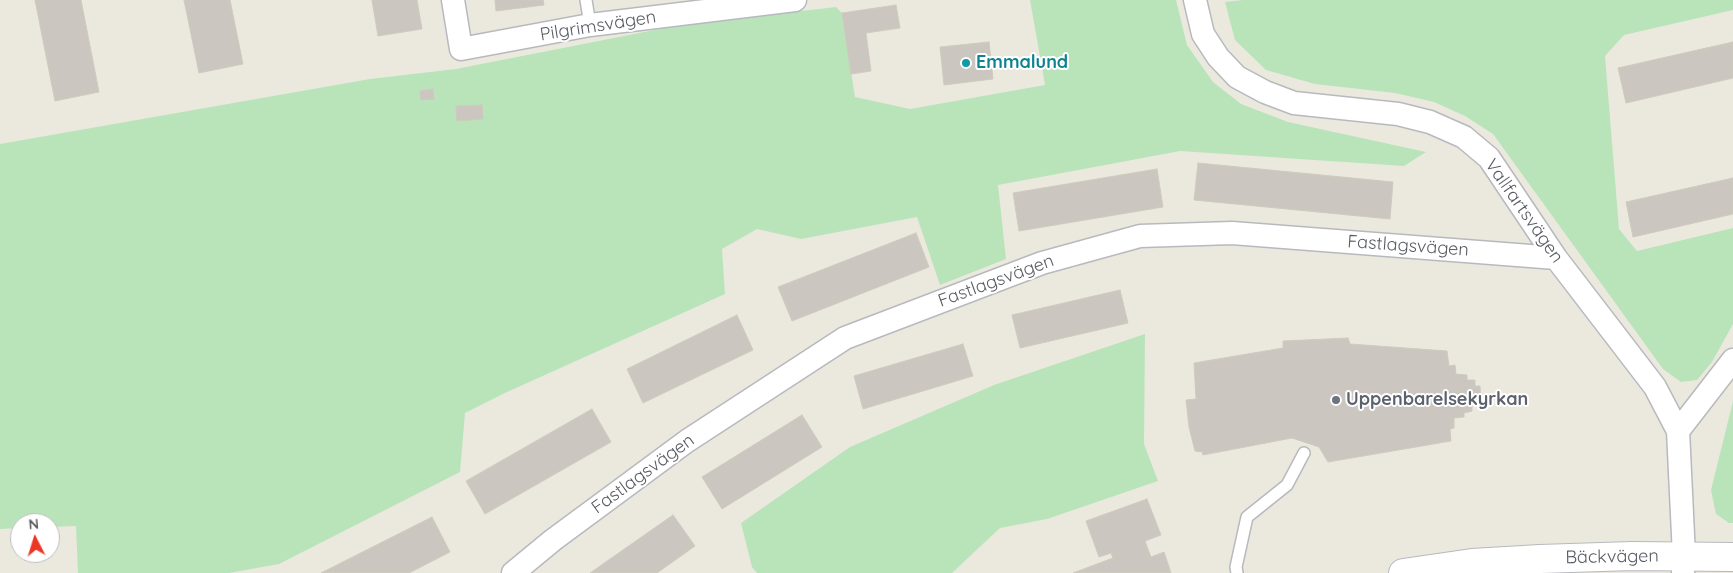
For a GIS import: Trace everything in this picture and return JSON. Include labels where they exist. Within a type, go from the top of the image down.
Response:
[{"type":"street","name":"Pilgrimsvägen","points":[[453,0],[461,49],[590,26],[676,7],[787,1]]},
{"type":"street","name":"Vallfartsvägen","points":[[1195,0],[1203,34],[1218,57],[1237,77],[1265,92],[1294,103],[1398,114],[1430,122],[1464,137],[1489,158],[1556,258],[1655,387],[1678,431],[1684,565]]},
{"type":"street","name":"Fastlagsvägen","points":[[520,570],[553,540],[688,441],[846,338],[1042,263],[1140,236],[1232,233],[1556,258]]},
{"type":"street","points":[[1678,431],[1733,360]]},
{"type":"street","name":"Bäckvägen","points":[[1403,573],[1472,563],[1540,558],[1684,565],[1733,557]]},
{"type":"lane","points":[[586,0],[590,26]]},
{"type":"lane","points":[[1237,573],[1236,567],[1247,517],[1288,485],[1304,453]]},
{"type":"green space","points":[[1030,0],[1176,0],[1187,45],[1213,82],[1241,104],[1288,122],[1426,152],[1404,166],[1180,151],[998,185],[1006,259],[940,285],[917,217],[801,239],[757,229],[722,249],[725,294],[507,392],[465,413],[460,472],[279,564],[229,573],[78,573],[76,526],[60,527],[60,513],[10,513],[10,528],[0,529],[0,144],[370,79],[456,69],[680,25],[836,7],[842,13],[855,97],[910,109],[1045,85]]},
{"type":"green space","points":[[1243,0],[1733,0],[1733,10],[1624,35],[1605,56],[1619,229],[1637,251],[1733,228],[1733,324],[1712,362],[1697,380],[1681,382],[1663,369],[1493,134],[1465,116],[1434,102],[1395,93],[1315,84],[1266,70],[1235,40],[1225,2]]},
{"type":"green space","points":[[1145,334],[1144,444],[1158,481],[1047,519],[1000,528],[952,573],[757,573],[752,567],[741,523],[850,447],[994,385]]},
{"type":"green space","points":[[1733,401],[1733,523],[1729,523],[1716,514],[1711,490]]},
{"type":"building","points":[[35,0],[81,0],[99,92],[55,101]]},
{"type":"building","points":[[184,0],[230,0],[243,64],[199,73]]},
{"type":"building","points":[[372,0],[417,0],[422,29],[378,36]]},
{"type":"building","points":[[495,0],[543,0],[544,5],[496,11]]},
{"type":"building","points":[[896,5],[900,28],[866,33],[871,71],[851,74],[842,13]]},
{"type":"building","name":"Emmalund","points":[[989,42],[993,79],[944,85],[940,47]]},
{"type":"building","points":[[1733,42],[1733,78],[1626,103],[1618,68]]},
{"type":"building","points":[[433,89],[434,99],[421,100],[420,91]]},
{"type":"building","points":[[482,105],[483,119],[457,121],[456,106]]},
{"type":"building","points":[[1198,163],[1393,182],[1390,219],[1194,200]]},
{"type":"building","points":[[1157,169],[1163,207],[1019,231],[1013,193]]},
{"type":"building","points":[[1733,178],[1733,214],[1633,237],[1626,202]]},
{"type":"building","points":[[916,233],[929,267],[792,321],[778,287]]},
{"type":"building","points":[[1120,290],[1128,323],[1020,348],[1012,315]]},
{"type":"building","points":[[737,315],[753,350],[643,403],[627,369]]},
{"type":"building","name":"Uppenbarelsekyrkan","points":[[1348,338],[1350,344],[1447,351],[1449,366],[1455,365],[1456,374],[1467,375],[1467,380],[1475,380],[1475,386],[1480,386],[1481,402],[1472,405],[1472,411],[1464,413],[1464,417],[1454,418],[1454,428],[1450,429],[1451,441],[1328,462],[1319,447],[1292,438],[1203,455],[1202,452],[1195,451],[1189,427],[1186,400],[1196,399],[1194,363],[1283,348],[1283,341]]},
{"type":"building","points":[[963,344],[973,376],[863,409],[854,376]]},
{"type":"building","points":[[592,409],[611,442],[485,514],[466,481]]},
{"type":"building","points":[[802,415],[822,447],[722,509],[702,477]]},
{"type":"building","points":[[1147,499],[1161,535],[1145,541],[1151,557],[1164,552],[1171,573],[1073,573],[1113,558],[1111,553],[1099,557],[1086,521]]},
{"type":"building","points":[[673,515],[695,546],[657,573],[590,573]]},
{"type":"building","points":[[432,517],[450,552],[409,573],[321,573]]},
{"type":"place","name":"Emmalund","points":[[966,63]]},
{"type":"place","name":"Uppenbarelsekyrkan","points":[[1336,400]]}]
